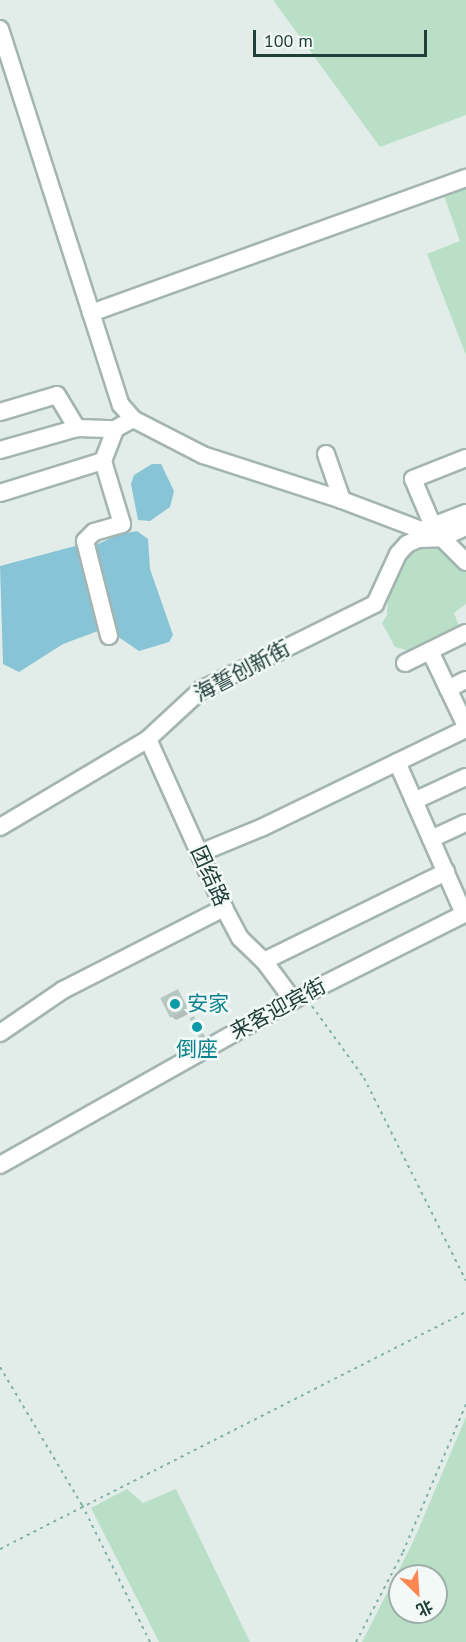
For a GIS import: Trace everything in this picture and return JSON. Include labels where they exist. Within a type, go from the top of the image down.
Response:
[{"type":"street","points":[[0,29],[121,405],[133,419],[203,454],[382,515],[432,531],[466,527]]},
{"type":"street","points":[[91,313],[466,178]]},
{"type":"street","points":[[0,412],[57,394],[77,428]]},
{"type":"street","points":[[0,450],[77,428],[115,429],[133,419]]},
{"type":"street","points":[[109,636],[85,541],[94,532],[122,524],[103,461],[115,429]]},
{"type":"street","points":[[326,454],[342,500]]},
{"type":"street","points":[[466,458],[413,479],[432,531],[466,562]]},
{"type":"street","points":[[0,493],[103,461]]},
{"type":"street","points":[[382,515],[395,535],[398,554],[418,539],[466,513]]},
{"type":"street","name":"海誓创新街","points":[[1,825],[148,739],[201,690],[375,604],[398,554]]},
{"type":"street","points":[[405,663],[466,633]]},
{"type":"street","points":[[200,853],[261,828],[466,728],[430,651]]},
{"type":"street","points":[[448,689],[466,680]]},
{"type":"street","name":"团结路","points":[[148,739],[224,908],[240,938],[298,997]]},
{"type":"street","points":[[398,762],[465,913]]},
{"type":"street","points":[[414,801],[466,777]]},
{"type":"street","points":[[431,839],[466,823]]},
{"type":"street","points":[[264,961],[446,872]]},
{"type":"street","points":[[0,1033],[63,990],[224,908]]},
{"type":"street","name":"来客迎宾街","points":[[0,1165],[298,997],[465,913]]},
{"type":"path","points":[[298,997],[364,1078],[466,1281]]},
{"type":"path","points":[[0,1549],[82,1505],[466,1312]]},
{"type":"path","points":[[0,1367],[82,1505],[150,1642]]},
{"type":"path","points":[[356,1642],[403,1552],[466,1404]]},
{"type":"green space","points":[[273,0],[466,0],[466,115],[380,147]]},
{"type":"green space","points":[[466,183],[466,355],[427,254],[460,241],[443,193]]},
{"type":"green space","points":[[423,544],[438,545],[466,570],[466,604],[454,613],[460,628],[413,652],[395,647],[382,623],[387,615],[388,595],[407,555]]},
{"type":"green space","points":[[466,1417],[466,1642],[362,1642],[388,1591],[388,1624],[448,1624],[448,1564],[402,1564]]},
{"type":"green space","points":[[127,1489],[143,1503],[176,1489],[250,1642],[159,1642],[91,1508]]},
{"type":"water","points":[[152,464],[161,464],[174,491],[170,507],[150,521],[138,520],[131,484],[134,475]]},
{"type":"water","points":[[137,531],[148,539],[150,569],[173,635],[169,642],[139,651],[117,636],[94,546],[117,535]]},
{"type":"water","points":[[79,545],[100,614],[98,631],[63,644],[19,672],[3,664],[0,566]]},
{"type":"building","name":"安家","points":[[178,989],[188,1009],[170,1018],[160,998]]},
{"type":"building","name":"倒座","points":[[194,1016],[204,1036],[200,1038],[190,1018]]},
{"type":"place","name":"安家","points":[[175,1004]]},
{"type":"place","name":"倒座","points":[[197,1027]]}]
